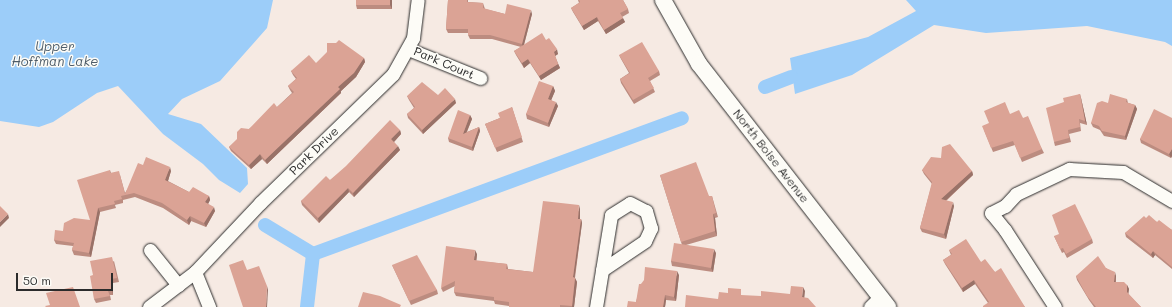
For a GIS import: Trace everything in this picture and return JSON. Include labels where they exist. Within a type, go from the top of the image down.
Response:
[{"type":"street","name":"Park Drive","points":[[149,307],[195,272],[260,203],[380,88],[402,62],[416,27],[418,0]]},
{"type":"street","name":"North Boise Avenue","points":[[663,0],[699,64],[879,304]]},
{"type":"street","name":"Park Court","points":[[408,48],[480,78]]},
{"type":"street","points":[[1055,307],[1005,230],[990,213],[1004,206],[1016,194],[1070,169],[1124,172],[1172,202]]},
{"type":"street","points":[[596,307],[602,270],[611,215],[630,203],[646,210],[651,228],[645,241],[602,270]]},
{"type":"street","points":[[150,250],[178,285]]},
{"type":"street","points":[[195,272],[209,307]]},
{"type":"water","name":"Upper Hoffman Lake","points":[[0,0],[273,0],[267,28],[220,81],[182,99],[168,114],[201,124],[247,168],[248,184],[240,193],[219,180],[203,164],[163,134],[118,86],[97,93],[53,122],[39,127],[0,121]]},
{"type":"water","points":[[906,0],[1172,0],[1172,46],[1165,42],[1087,26],[986,33],[934,25],[852,75],[795,94],[790,58],[868,37],[916,11]]},
{"type":"building","points":[[356,0],[390,0],[390,5],[356,5]]},
{"type":"building","points":[[448,0],[467,0],[467,2],[483,3],[483,8],[505,14],[507,4],[531,10],[522,44],[490,35],[468,35],[468,29],[446,29]]},
{"type":"building","points":[[579,0],[623,0],[628,9],[620,13],[623,18],[604,30],[597,17],[582,26],[571,8],[580,2]]},
{"type":"building","points":[[542,33],[546,40],[549,38],[557,49],[554,52],[558,64],[539,76],[528,59],[522,63],[514,51]]},
{"type":"building","points":[[339,40],[364,58],[354,73],[338,87],[340,89],[265,160],[260,154],[249,165],[229,147],[237,139],[237,132],[241,128],[249,129],[274,103],[277,107],[294,92],[288,86],[297,78],[291,71],[309,55],[316,63],[327,52],[327,43],[336,43]]},
{"type":"building","points":[[642,42],[659,71],[648,78],[654,88],[633,100],[620,79],[630,73],[619,55]]},
{"type":"building","points":[[539,81],[553,86],[548,99],[556,102],[548,123],[526,114]]},
{"type":"building","points":[[422,82],[438,95],[445,88],[455,99],[422,130],[407,114],[415,107],[407,96]]},
{"type":"building","points":[[1080,94],[1085,121],[1079,119],[1080,127],[1068,130],[1069,138],[1054,142],[1046,108],[1064,102],[1063,98]]},
{"type":"building","points":[[1110,94],[1127,99],[1126,102],[1135,105],[1125,136],[1102,131],[1099,126],[1091,123],[1097,103],[1102,101],[1108,103]]},
{"type":"building","points":[[1005,102],[1010,114],[1019,110],[1023,118],[1028,116],[1042,149],[1020,158],[1013,141],[991,148],[982,126],[989,123],[984,111]]},
{"type":"building","points":[[512,107],[522,137],[495,148],[485,124],[500,118],[498,113]]},
{"type":"building","points":[[1154,109],[1172,118],[1172,149],[1169,154],[1140,139]]},
{"type":"building","points":[[458,110],[470,115],[463,134],[479,127],[472,147],[448,138]]},
{"type":"building","points":[[390,120],[400,130],[391,139],[398,146],[353,193],[348,188],[318,218],[301,201],[326,176],[330,180],[346,166]]},
{"type":"building","points":[[950,144],[972,171],[941,199],[953,202],[944,234],[920,228],[932,182],[922,170],[931,157],[941,158],[942,147]]},
{"type":"building","points":[[146,157],[170,167],[165,180],[189,192],[193,187],[209,196],[205,202],[214,207],[204,223],[190,216],[187,220],[162,203],[134,193],[121,196],[122,199],[114,201],[115,204],[98,208],[89,253],[72,250],[74,243],[54,240],[55,230],[63,231],[64,223],[74,218],[90,220],[77,180],[110,170],[110,173],[119,171],[125,194],[138,163],[143,165]]},
{"type":"building","points":[[696,162],[709,196],[712,196],[716,213],[713,214],[715,231],[681,242],[660,175]]},
{"type":"building","points":[[543,201],[579,205],[578,219],[581,219],[573,277],[575,278],[572,306],[509,307],[509,302],[494,300],[494,297],[454,292],[455,281],[441,288],[446,246],[475,250],[474,260],[507,264],[506,269],[533,272]]},
{"type":"building","points":[[1075,204],[1092,239],[1066,254],[1063,248],[1060,249],[1054,236],[1059,234],[1052,215]]},
{"type":"building","points":[[0,206],[8,214],[0,222]]},
{"type":"building","points":[[1149,215],[1157,222],[1159,220],[1172,230],[1172,267],[1153,251],[1151,254],[1125,233],[1144,216],[1146,218]]},
{"type":"building","points":[[966,239],[981,262],[985,259],[995,272],[1001,268],[1025,307],[983,307],[989,302],[974,280],[962,288],[943,260],[952,254],[949,250]]},
{"type":"building","points":[[674,243],[714,249],[711,268],[671,261]]},
{"type":"building","points":[[417,255],[437,290],[409,301],[392,265]]},
{"type":"building","points":[[1098,256],[1106,268],[1115,272],[1114,282],[1124,282],[1127,285],[1127,292],[1141,307],[1096,307],[1087,296],[1076,276]]},
{"type":"building","points":[[112,257],[117,278],[111,279],[112,290],[108,291],[110,296],[94,299],[90,276],[93,275],[90,261]]},
{"type":"building","points":[[243,260],[247,270],[259,266],[267,286],[266,307],[243,307],[229,265]]},
{"type":"building","points":[[645,267],[677,271],[674,297],[665,295],[663,307],[627,307],[628,301],[636,302],[639,284],[641,284],[644,280]]},
{"type":"building","points":[[791,286],[803,287],[802,297],[808,298],[816,307],[685,307],[686,295],[718,299],[719,292],[728,293],[728,288],[741,289],[741,295],[761,296],[761,291],[790,294]]},
{"type":"building","points":[[73,287],[80,307],[45,306],[50,305],[46,293]]},
{"type":"building","points":[[363,292],[380,296],[401,305],[400,307],[358,307]]},
{"type":"waterway","points":[[765,87],[791,77]]},
{"type":"waterway","points":[[313,254],[682,118]]},
{"type":"waterway","points":[[265,225],[313,254]]},
{"type":"waterway","points":[[307,307],[313,254]]}]
